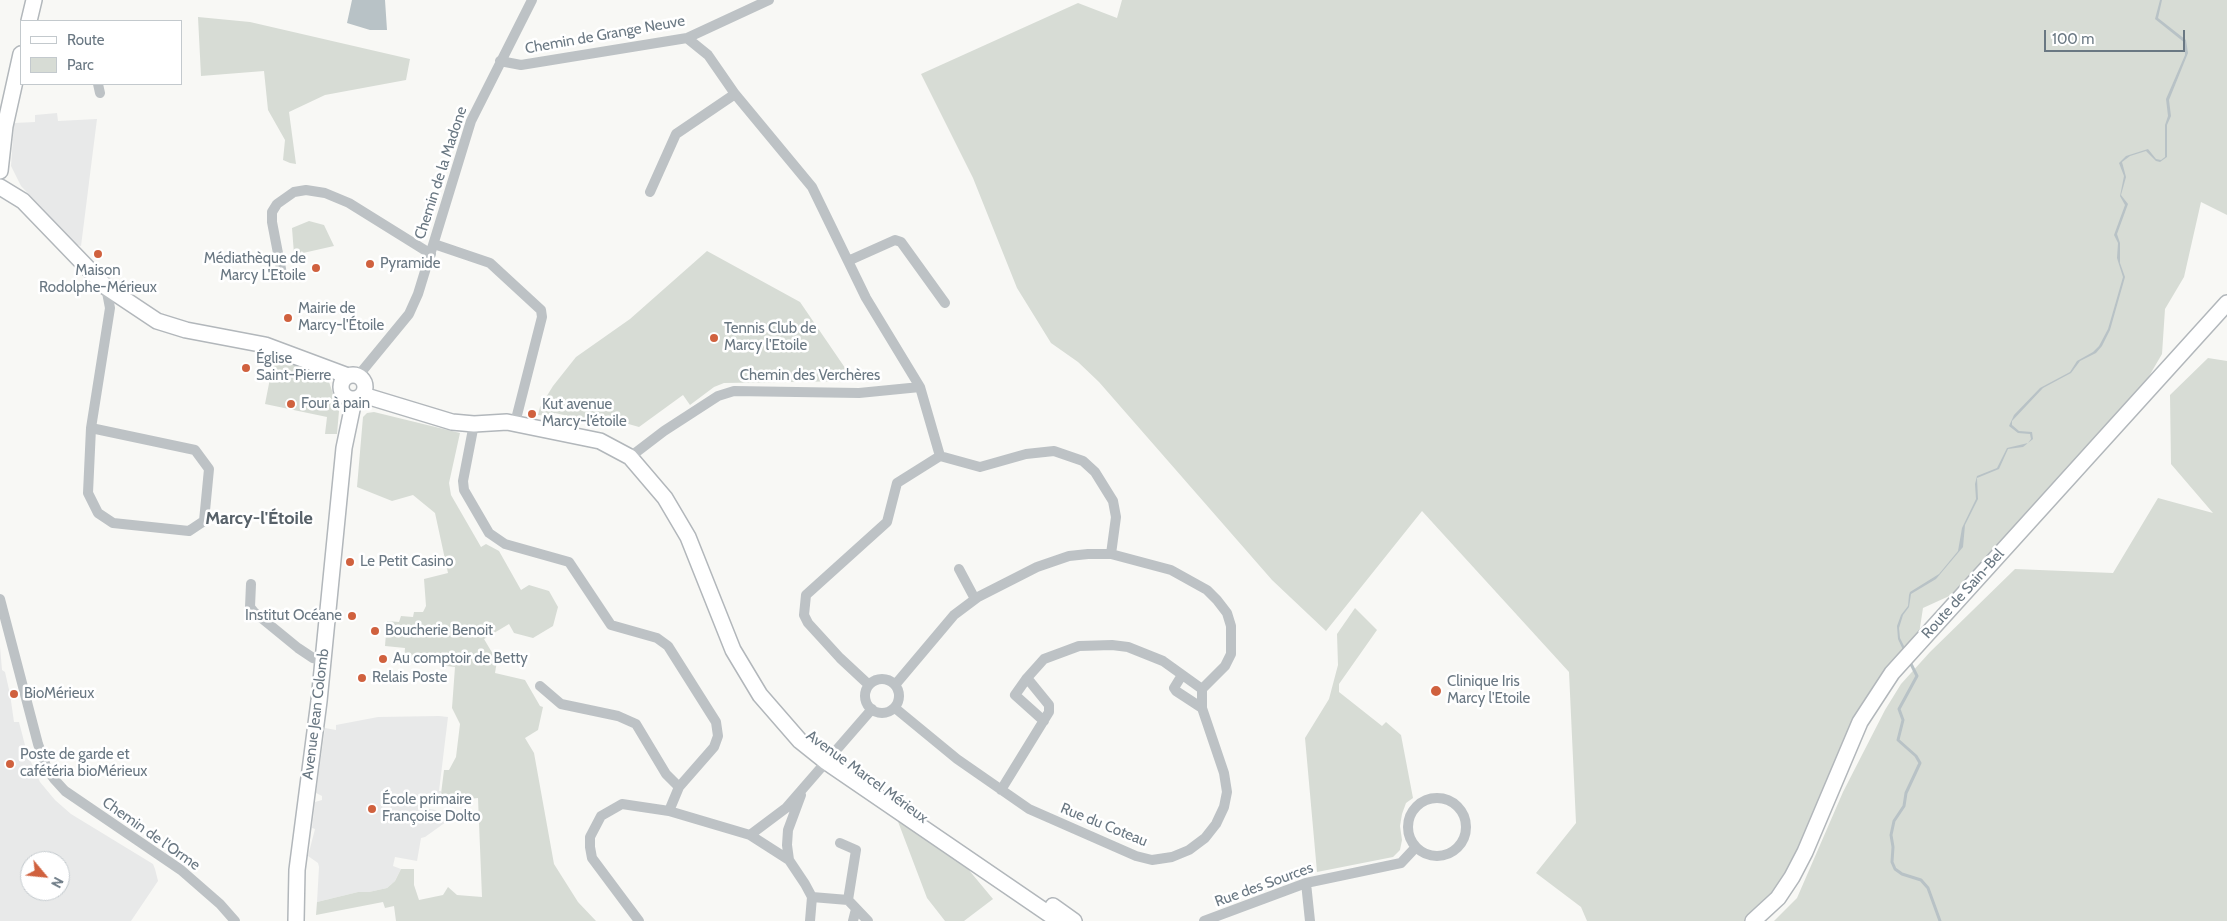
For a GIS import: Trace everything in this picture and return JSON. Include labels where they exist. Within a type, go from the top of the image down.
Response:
[{"type":"main road","points":[[29,20],[34,0]]},
{"type":"main road","points":[[0,171],[5,126],[19,72]]},
{"type":"main road","name":"Avenue Marcel Mérieux","points":[[0,188],[23,202],[106,287],[157,321],[186,330],[265,345],[322,366],[353,388],[380,402],[415,409],[452,422],[474,424],[515,423],[600,441],[630,457],[665,498],[688,537],[710,587],[720,600],[766,690],[804,732],[829,758],[1059,921]]},
{"type":"main road","name":"Route de Sain-Bel","points":[[1753,921],[1778,898],[1792,877],[1805,852],[1860,722],[1892,673],[2227,303]]},
{"type":"main road","name":"Avenue Jean Colomb","points":[[296,921],[297,870],[323,660],[344,448],[342,417],[353,388]]},
{"type":"main road","name":"Avenue Marcel Mérieux","points":[[829,758],[1074,921]]},
{"type":"street","name":"Chemin de la Madone","points":[[353,388],[409,314],[432,249],[470,121],[532,0]]},
{"type":"street","name":"Chemin de Grange Neuve","points":[[500,61],[521,65],[687,38],[769,0]]},
{"type":"street","points":[[687,38],[708,55],[735,94],[812,187],[866,298],[920,387],[940,456]]},
{"type":"street","points":[[650,192],[676,134],[735,94]]},
{"type":"street","points":[[282,274],[272,222],[272,212],[277,204],[294,192],[306,190],[325,193],[349,203],[432,249],[490,263],[541,310],[542,316],[515,423]]},
{"type":"street","points":[[848,261],[895,240],[901,242],[945,303]]},
{"type":"street","points":[[90,428],[195,450],[210,469],[204,521],[188,531],[113,523],[98,513],[88,493],[90,428],[110,308],[106,287]]},
{"type":"street","name":"Chemin des Verchères","points":[[630,457],[664,431],[718,396],[734,392],[859,393],[920,387]]},
{"type":"street","points":[[474,424],[464,490],[489,533],[505,544],[569,562],[610,625],[657,638],[668,646],[716,722],[718,736],[714,747],[679,787],[669,811]]},
{"type":"street","points":[[870,685],[840,658],[808,623],[804,615],[806,595],[887,522],[897,483],[940,456],[980,467],[1026,454],[1054,451],[1083,462],[1095,472],[1114,501],[1116,517],[1111,554]]},
{"type":"street","points":[[895,685],[954,615],[975,599],[1037,566],[1069,556],[1111,554],[1180,574],[1207,590],[1227,613],[1231,626],[1231,654],[1224,666],[1202,689],[1163,662],[1128,647],[1094,644],[1079,646],[1044,659],[1015,695],[1044,721]]},
{"type":"street","points":[[959,569],[975,599]]},
{"type":"street","points":[[251,584],[250,607],[254,612],[298,648],[313,658],[323,660]]},
{"type":"street","name":"Chemin de l'Orme","points":[[0,600],[38,744],[47,769],[55,780],[65,792],[181,870],[220,904],[235,921]]},
{"type":"street","points":[[1182,675],[1174,688],[1202,708]]},
{"type":"street","points":[[1001,790],[1050,712],[1049,706],[1027,678]]},
{"type":"street","points":[[883,679],[895,685],[900,698],[895,708],[884,714],[872,709],[865,698],[870,685],[883,679]]},
{"type":"street","points":[[540,686],[561,704],[618,716],[636,724],[666,774],[679,787]]},
{"type":"street","name":"Rue du Coteau","points":[[895,708],[944,749],[1029,808],[1051,820],[1136,856],[1152,860],[1172,857],[1189,850],[1205,838],[1216,824],[1224,807],[1226,792],[1224,773],[1202,708],[1202,689]]},
{"type":"street","points":[[750,835],[786,808],[872,709]]},
{"type":"street","points":[[806,785],[788,830],[787,845],[789,860],[812,897],[810,921]]},
{"type":"street","points":[[1438,797],[1445,798],[1458,806],[1467,824],[1465,837],[1460,845],[1446,855],[1437,856],[1428,855],[1416,847],[1408,831],[1411,813],[1417,806],[1423,801],[1438,797]]},
{"type":"street","points":[[639,921],[592,858],[590,837],[601,816],[622,804],[669,811],[750,835],[789,860]]},
{"type":"street","points":[[840,843],[856,850],[848,900]]},
{"type":"street","name":"Rue des Sources","points":[[1204,921],[1306,883],[1401,863],[1416,847]]},
{"type":"street","points":[[1306,883],[1310,921]]},
{"type":"street","points":[[812,897],[848,900],[868,921]]},
{"type":"street","points":[[853,921],[856,909]]},
{"type":"shaded area","points":[[352,0],[385,0],[387,30],[370,30],[347,23]]},
{"type":"shaded area","points":[[2160,0],[2162,0],[2158,18],[2186,40],[2188,53],[2169,100],[2171,116],[2167,125],[2167,157],[2160,162],[2156,161],[2146,151],[2130,156],[2122,162],[2126,177],[2121,195],[2128,204],[2117,234],[2120,243],[2120,263],[2125,277],[2110,330],[2096,353],[2080,361],[2071,373],[2043,388],[2012,421],[2012,425],[2019,431],[2032,432],[2033,439],[2028,443],[2031,439],[2030,434],[2018,433],[2009,426],[2014,415],[2040,388],[2070,372],[2077,361],[2093,352],[2099,346],[2108,329],[2123,277],[2117,258],[2118,243],[2114,235],[2125,205],[2120,196],[2124,176],[2119,163],[2126,156],[2148,149],[2156,159],[2161,160],[2165,157],[2165,125],[2168,116],[2166,99],[2185,55],[2185,43],[2155,19]]},
{"type":"shaded area","points":[[57,113],[58,121],[97,119],[81,246],[77,245],[21,186],[11,166],[14,123],[35,122],[35,115]]},
{"type":"shaded area","points":[[2028,443],[2023,447],[2008,449],[1999,469],[1977,478],[1978,499],[1965,525],[1963,547],[1936,579],[1911,594],[1909,607],[1903,615],[1899,628],[1900,638],[1906,650],[1904,652],[1898,639],[1897,626],[1901,615],[1908,606],[1910,592],[1939,574],[1958,551],[1962,528],[1976,499],[1975,484],[1977,476],[1997,468],[2007,448]]},
{"type":"shaded area","name":"BioMérieux","points":[[0,647],[2,670],[5,672],[14,722],[19,722],[27,753],[40,782],[55,800],[71,814],[153,864],[158,881],[131,921],[0,921]]},
{"type":"shaded area","name":"École primaire Françoise Dolto","points":[[378,717],[448,717],[439,791],[441,791],[440,802],[425,800],[424,808],[436,810],[446,822],[421,838],[417,861],[395,857],[393,866],[401,869],[395,881],[387,888],[369,892],[358,892],[317,902],[319,867],[318,863],[308,856],[315,829],[312,828],[315,802],[322,800],[322,796],[316,793],[325,728],[336,730],[336,725]]},
{"type":"green space","points":[[1122,0],[2227,0],[2227,215],[2201,202],[2184,277],[2165,309],[2162,354],[2145,383],[2043,494],[1958,592],[1923,608],[1919,634],[1884,674],[1795,861],[1764,907],[1745,921],[1587,921],[1581,907],[1536,873],[1576,823],[1569,672],[1422,511],[1326,631],[1272,580],[1099,382],[1078,362],[1051,343],[1017,288],[973,178],[921,74],[1078,3],[1117,18]]},
{"type":"green space","points":[[198,17],[250,22],[410,59],[406,80],[325,95],[289,112],[296,164],[290,163],[283,160],[285,140],[268,110],[264,71],[201,76]]},
{"type":"green space","points":[[309,221],[324,225],[334,246],[303,253],[302,251],[297,256],[294,254],[292,228]]},
{"type":"green space","name":"Tennis Club de Marcy l'Etoile","points":[[707,251],[800,302],[854,381],[724,383],[714,387],[690,405],[683,395],[639,427],[618,421],[617,427],[555,413],[546,416],[538,415],[540,407],[553,386],[576,357],[630,319]]},
{"type":"green space","points":[[274,358],[314,371],[329,382],[339,411],[337,434],[325,434],[327,417],[265,404]]},
{"type":"green space","points":[[2208,358],[2227,361],[2227,921],[1774,921],[1797,898],[1843,792],[1885,710],[1901,684],[1930,652],[2015,569],[2113,573],[2158,498],[2213,513],[2171,464],[2170,395]]},
{"type":"green space","points":[[374,412],[460,433],[449,483],[451,495],[481,547],[486,544],[499,551],[521,590],[529,585],[549,591],[558,607],[553,626],[533,638],[514,633],[509,624],[484,639],[497,661],[495,673],[525,680],[540,706],[543,707],[538,730],[525,738],[534,753],[554,864],[578,902],[596,921],[396,921],[394,906],[385,908],[383,902],[316,915],[317,902],[358,892],[369,892],[387,888],[395,881],[401,869],[414,869],[414,885],[419,900],[443,895],[448,887],[457,895],[482,897],[478,798],[440,802],[444,770],[449,770],[456,757],[460,724],[452,708],[455,667],[404,661],[405,648],[385,646],[387,621],[399,622],[401,616],[413,617],[414,612],[423,612],[426,606],[424,579],[448,573],[435,513],[413,495],[392,501],[357,487],[363,417],[367,413]]},
{"type":"green space","points":[[1355,608],[1377,630],[1339,684],[1339,692],[1382,726],[1386,722],[1401,735],[1413,798],[1406,803],[1402,814],[1400,850],[1393,857],[1317,872],[1305,738],[1329,699],[1338,665],[1337,634]]},
{"type":"green space","points":[[897,819],[968,869],[993,899],[964,921],[945,921],[927,898]]},
{"type":"waterway","points":[[1909,660],[1917,676],[1899,709],[1903,720],[1898,740],[1916,756],[1920,763],[1906,793],[1904,806],[1894,821],[1891,835],[1893,847],[1892,862],[1895,869],[1902,874],[1921,880],[1928,888],[1940,921]]},
{"type":"place","name":"Maison Rodolphe-Mérieux","points":[[98,254]]},
{"type":"place","name":"Pyramide","points":[[370,264]]},
{"type":"place","name":"Médiathèque de Marcy L'Etoile","points":[[316,268]]},
{"type":"place","name":"Mairie de Marcy-l'Étoile","points":[[288,318]]},
{"type":"place","name":"Tennis Club de Marcy l'Etoile","points":[[714,338]]},
{"type":"place","name":"Église Saint-Pierre","points":[[246,368]]},
{"type":"place","name":"Four à pain","points":[[291,404]]},
{"type":"place","name":"Kut avenue Marcy-l’étoile","points":[[532,414]]},
{"type":"place","name":"Le Petit Casino","points":[[350,562]]},
{"type":"place","name":"Institut Océane","points":[[352,616]]},
{"type":"place","name":"Boucherie Benoit","points":[[375,631]]},
{"type":"place","name":"Au comptoir de Betty","points":[[383,659]]},
{"type":"place","name":"Relais Poste","points":[[362,678]]},
{"type":"place","name":"Clinique Iris Marcy l'Etoile","points":[[1436,691]]},
{"type":"place","name":"BioMérieux","points":[[14,694]]},
{"type":"place","name":"Poste de garde et cafétéria bioMérieux","points":[[10,764]]},
{"type":"place","name":"École primaire Françoise Dolto","points":[[372,809]]},
{"type":"district","name":"Marcy-l'Étoile","points":[[259,519]]}]
